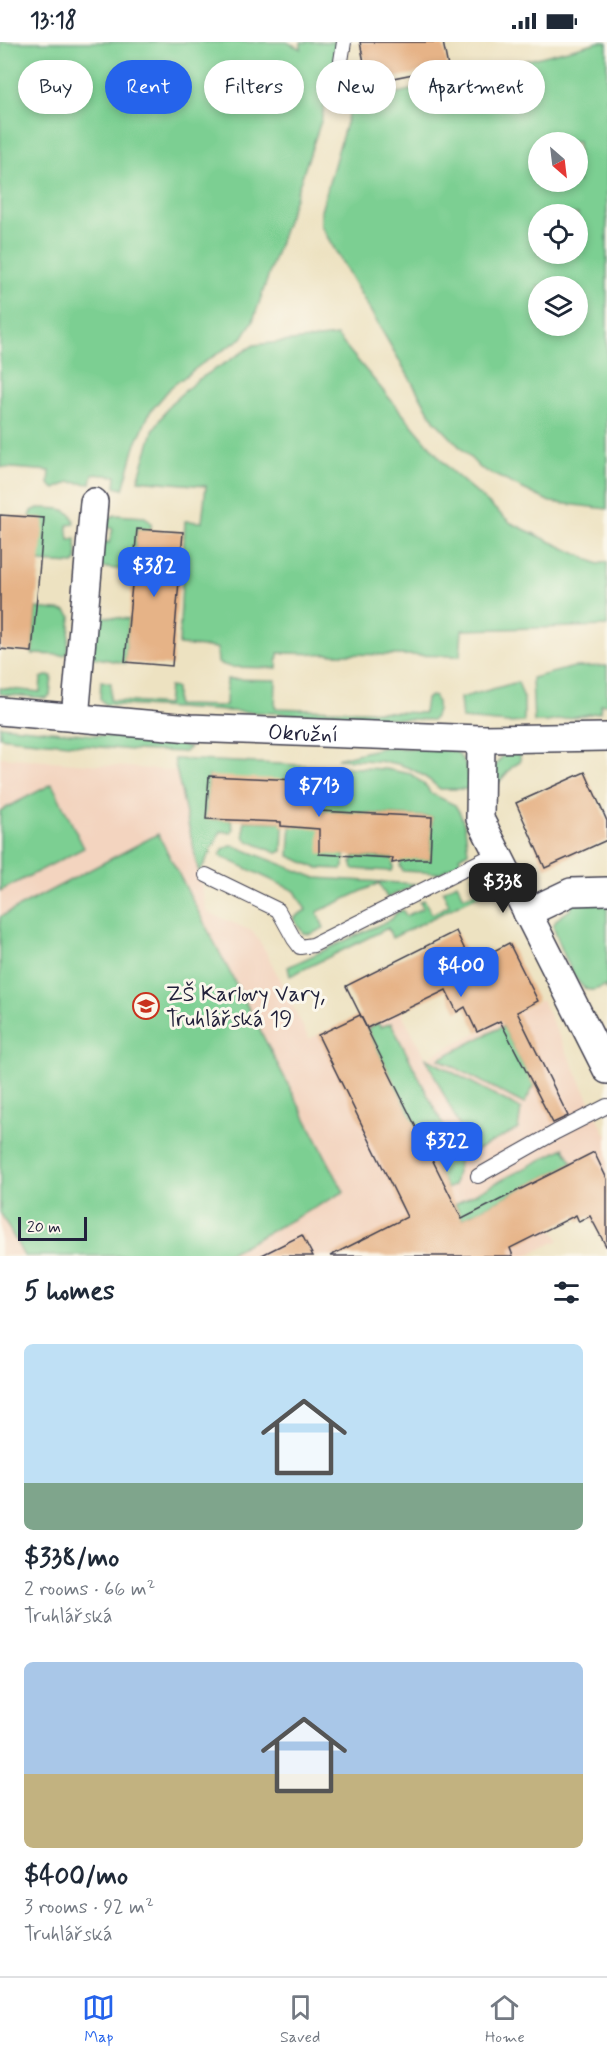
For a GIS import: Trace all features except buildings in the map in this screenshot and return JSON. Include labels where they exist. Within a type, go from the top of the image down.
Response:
[{"type":"street","points":[[75,718],[94,502]]},
{"type":"street","name":"Okružní","points":[[0,711],[190,728],[481,739],[607,737]]},
{"type":"street","points":[[481,739],[480,819],[607,1070]]},
{"type":"street","points":[[527,913],[571,892],[607,891]]},
{"type":"lane","points":[[341,60],[344,42]]},
{"type":"lane","points":[[206,875],[278,910],[300,947],[313,945],[497,853]]},
{"type":"lane","points":[[477,1176],[607,1106]]},
{"type":"shaded area","name":"ZŠ Karlovy Vary, Truhlářská 19","points":[[0,757],[177,771],[207,912],[252,931],[264,948],[309,1039],[360,1015],[367,1028],[401,1012],[426,1058],[542,1000],[607,1137],[607,1203],[551,1227],[559,1240],[526,1256],[0,1256]]},
{"type":"green space","points":[[0,42],[287,42],[301,49],[301,42],[336,42],[335,60],[316,60],[316,114],[323,114],[321,121],[253,321],[242,338],[171,387],[150,412],[135,446],[123,489],[115,487],[116,476],[93,474],[91,484],[70,482],[55,489],[49,484],[50,471],[0,467]]},
{"type":"green space","points":[[607,42],[607,509],[550,502],[480,468],[434,420],[321,226],[321,211],[348,114],[396,114],[396,94],[408,91],[408,114],[545,114],[545,60],[528,60]]},
{"type":"green space","points":[[337,336],[450,470],[511,523],[598,564],[607,562],[607,626],[462,630],[460,656],[278,653],[277,668],[230,667],[218,663],[217,648],[179,645],[185,521],[202,522],[206,486],[138,480],[153,431],[170,404],[196,381],[254,345]]},
{"type":"green space","points":[[38,508],[61,509],[73,518],[75,524],[67,525],[69,540],[76,539],[77,560],[74,564],[40,562],[30,517],[32,511]]},
{"type":"green space","points":[[115,515],[145,517],[151,523],[151,530],[137,529],[133,571],[100,567],[101,541],[109,543],[113,529],[105,526],[107,519]]},
{"type":"green space","points":[[36,608],[66,611],[71,617],[67,653],[64,655],[32,654]]},
{"type":"green space","points":[[97,616],[129,619],[125,663],[91,657]]},
{"type":"green space","points":[[607,666],[607,704],[601,704],[600,712],[547,722],[534,722],[532,678],[574,667]]},
{"type":"green space","points":[[52,676],[50,695],[46,698],[0,694],[0,688],[40,692],[41,678]]},
{"type":"green space","points":[[227,679],[276,680],[275,708],[424,713],[426,699],[431,696],[435,697],[437,708],[433,720],[105,704],[100,699],[101,681],[111,683],[110,700],[167,705],[169,687],[176,688],[176,705],[226,706]]},
{"type":"green space","points":[[518,682],[524,699],[524,722],[462,719],[460,698]]},
{"type":"green space","points":[[0,726],[156,741],[190,747],[185,752],[132,750],[16,739],[0,737]]},
{"type":"green space","points":[[385,747],[455,751],[467,768],[470,789],[440,789],[415,771],[392,763],[337,759]]},
{"type":"green space","points":[[513,751],[520,751],[520,762],[512,767],[493,789],[493,776],[498,761]]},
{"type":"green space","points":[[174,759],[385,769],[411,774],[427,787],[430,793],[455,805],[465,827],[468,852],[459,857],[461,862],[439,873],[403,871],[400,866],[402,858],[430,859],[432,817],[320,811],[209,776],[206,819],[231,820],[233,829],[231,833],[221,831],[199,874]]},
{"type":"green space","points":[[52,784],[84,848],[0,891],[0,811]]},
{"type":"green space","points":[[244,821],[281,822],[283,826],[282,851],[277,853],[246,840]]},
{"type":"green space","points":[[291,823],[319,824],[344,855],[344,867],[342,869],[317,868],[289,856]]},
{"type":"green space","points":[[158,834],[344,1192],[224,1256],[24,1256],[0,1212],[0,917]]},
{"type":"green space","points":[[232,845],[316,878],[417,884],[387,898],[379,883],[317,912],[324,928],[311,934],[303,933],[293,918],[306,910],[295,891],[220,856],[223,849]]},
{"type":"green space","points":[[354,856],[393,858],[393,869],[391,871],[353,869],[351,861]]},
{"type":"green space","points":[[479,873],[487,891],[392,938],[388,928],[290,976],[288,967],[392,919],[396,913],[403,910],[406,916],[423,908],[420,902],[424,900],[432,914],[449,905],[443,891],[457,883],[464,897],[479,891],[472,876]]},
{"type":"green space","points":[[607,897],[607,990],[605,986],[589,990],[576,979],[553,926],[557,919],[571,909],[568,902]]},
{"type":"green space","points":[[378,1023],[381,1027],[391,1023],[460,1158],[454,1185],[447,1189],[367,1029]]},
{"type":"green space","points":[[503,1026],[534,1086],[524,1104],[439,1059]]},
{"type":"green space","points":[[426,1058],[521,1109],[518,1129],[472,1152]]},
{"type":"green space","points":[[564,1148],[573,1163],[462,1219],[455,1204]]},
{"type":"place","name":"ZŠ Karlovy Vary, Truhlářská 19","points":[[146,1006]]}]
